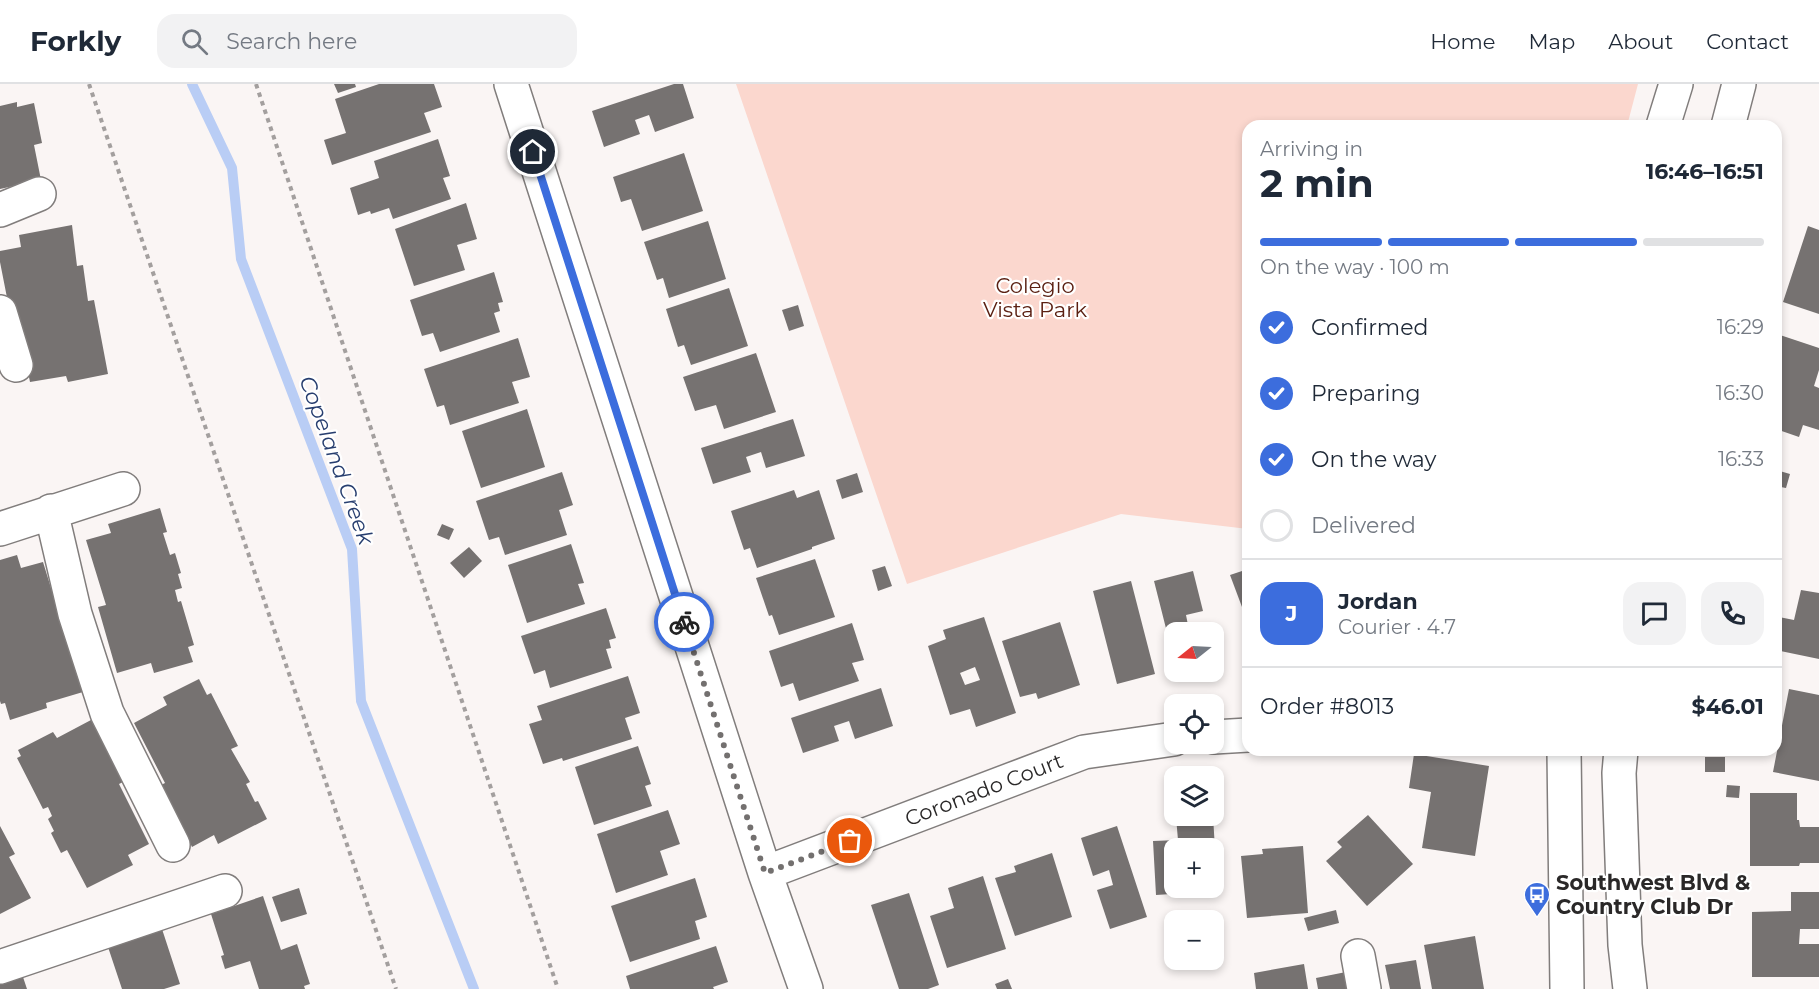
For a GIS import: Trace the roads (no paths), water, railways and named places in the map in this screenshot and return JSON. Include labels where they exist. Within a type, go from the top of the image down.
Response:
[{"type":"street","points":[[511,84],[765,873],[806,989]]},
{"type":"street","points":[[1665,120],[1676,84]]},
{"type":"street","points":[[1730,120],[1739,84]]},
{"type":"street","points":[[0,210],[39,194]]},
{"type":"street","points":[[0,312],[16,365]]},
{"type":"street","points":[[0,529],[123,489]]},
{"type":"street","points":[[51,512],[75,614],[107,713],[173,845]]},
{"type":"street","points":[[1224,736],[1242,735]]},
{"type":"street","name":"Coronado Court","points":[[765,873],[1084,752],[1164,740]]},
{"type":"street","points":[[1564,756],[1567,989]]},
{"type":"street","points":[[1620,756],[1619,773],[1625,945],[1630,989]]},
{"type":"street","points":[[0,967],[225,891]]},
{"type":"street","points":[[1358,956],[1364,989]]},
{"type":"waterway","name":"Copeland Creek","points":[[192,84],[232,168],[241,259],[352,549],[361,701],[474,989]]},
{"type":"place","name":"Southwest Blvd & Country Club Dr","points":[[1537,918]]},
{"type":"park label","name":"Colegio Vista Park","points":[[1035,298]]}]
